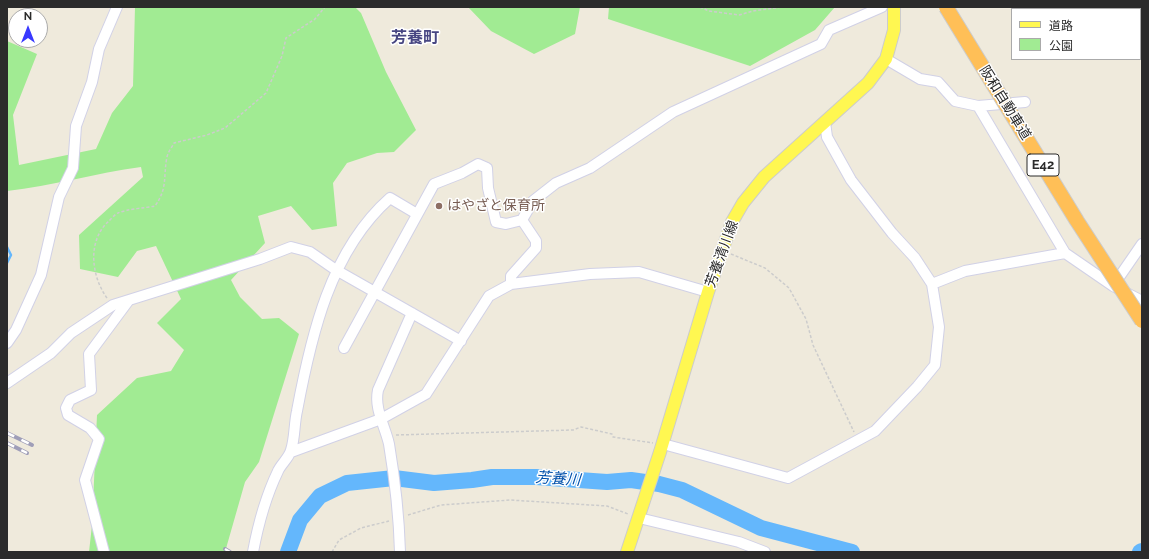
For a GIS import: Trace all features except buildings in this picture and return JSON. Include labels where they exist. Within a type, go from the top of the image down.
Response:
[{"type":"highway","name":"阪和自動車道","points":[[946,7],[1078,221],[1142,321]]},
{"type":"main road","name":"芳養清川線","points":[[627,552],[662,448],[708,292],[732,222],[743,203],[764,177],[868,83],[886,59],[894,30],[894,7]]},
{"type":"street","points":[[7,343],[16,330],[42,275],[59,196],[72,168],[76,126],[92,82],[99,49],[118,7]]},
{"type":"street","points":[[344,348],[434,184],[462,173],[478,164],[488,168],[488,188],[496,222],[506,224],[522,220],[533,201],[556,183],[590,168],[673,112],[821,44],[828,30],[882,7]]},
{"type":"street","points":[[886,59],[920,79],[938,82],[955,100],[978,106],[1025,102]]},
{"type":"street","points":[[978,106],[1065,253],[1113,286],[1142,301]]},
{"type":"street","points":[[662,448],[788,478],[875,431],[917,387],[935,365],[939,327],[932,284],[915,258],[892,233],[851,180],[827,136],[824,122]]},
{"type":"street","points":[[253,552],[257,531],[272,484],[278,470],[291,452],[297,412],[317,326],[336,270],[363,226],[390,198],[417,214]]},
{"type":"street","points":[[511,284],[511,276],[536,248],[536,241],[522,220]]},
{"type":"street","points":[[1113,286],[1142,244]]},
{"type":"street","points":[[7,383],[51,353],[71,333],[113,305],[260,259],[291,247],[310,252],[336,270],[461,341]]},
{"type":"street","points":[[932,284],[965,272],[1065,253]]},
{"type":"street","points":[[291,452],[381,419],[426,394],[489,296],[511,284],[590,274],[639,272],[708,292]]},
{"type":"street","points":[[104,552],[86,480],[99,439],[90,428],[68,415],[66,408],[70,400],[91,390],[89,354],[129,300]]},
{"type":"street","points":[[400,552],[399,516],[388,439],[376,399],[378,390],[412,313]]},
{"type":"street","points":[[640,515],[740,542],[765,552]]},
{"type":"path","points":[[113,305],[100,286],[93,261],[96,238],[102,227],[118,213],[155,206],[162,197],[166,175],[167,156],[174,143],[207,135],[225,128],[266,93],[282,56],[286,38],[315,19],[325,7]]},
{"type":"path","points":[[700,7],[709,11],[739,15],[753,11],[782,7]]},
{"type":"path","points":[[722,250],[765,268],[789,288],[806,319],[813,345],[858,440]]},
{"type":"path","points":[[388,439],[573,430],[581,427],[612,434],[613,437],[662,448]]},
{"type":"path","points":[[332,552],[339,540],[361,528],[441,505],[510,500],[607,506],[640,515]]},
{"type":"green space","points":[[135,7],[355,7],[361,13],[386,72],[416,130],[394,152],[377,153],[347,163],[333,183],[337,226],[312,230],[291,206],[258,216],[265,243],[231,280],[240,297],[262,319],[279,318],[299,334],[259,462],[245,482],[225,552],[89,552],[92,525],[97,415],[137,378],[171,371],[184,350],[157,323],[181,299],[156,246],[137,251],[118,277],[80,269],[79,235],[143,177],[141,167],[7,191],[7,41],[8,48],[23,48],[37,54],[13,115],[19,165],[96,149],[112,113],[133,86]]},
{"type":"green space","points":[[468,7],[580,7],[575,34],[534,54],[491,31]]},
{"type":"green space","points":[[609,7],[835,7],[815,30],[750,66],[608,19]]},
{"type":"waterway","points":[[7,247],[11,255],[7,263]]},
{"type":"waterway","name":"芳養川","points":[[288,552],[300,520],[320,496],[347,483],[394,478],[434,483],[492,477],[536,477],[607,482],[631,480],[659,484],[682,490],[761,528],[852,552]]},
{"type":"railway","points":[[7,433],[32,445]]},
{"type":"railway","points":[[7,443],[27,453]]},
{"type":"railway","points":[[225,549],[230,552]]},
{"type":"place","name":"はやざと保育所","points":[[439,206]]},
{"type":"district","name":"芳養町","points":[[415,38]]}]
